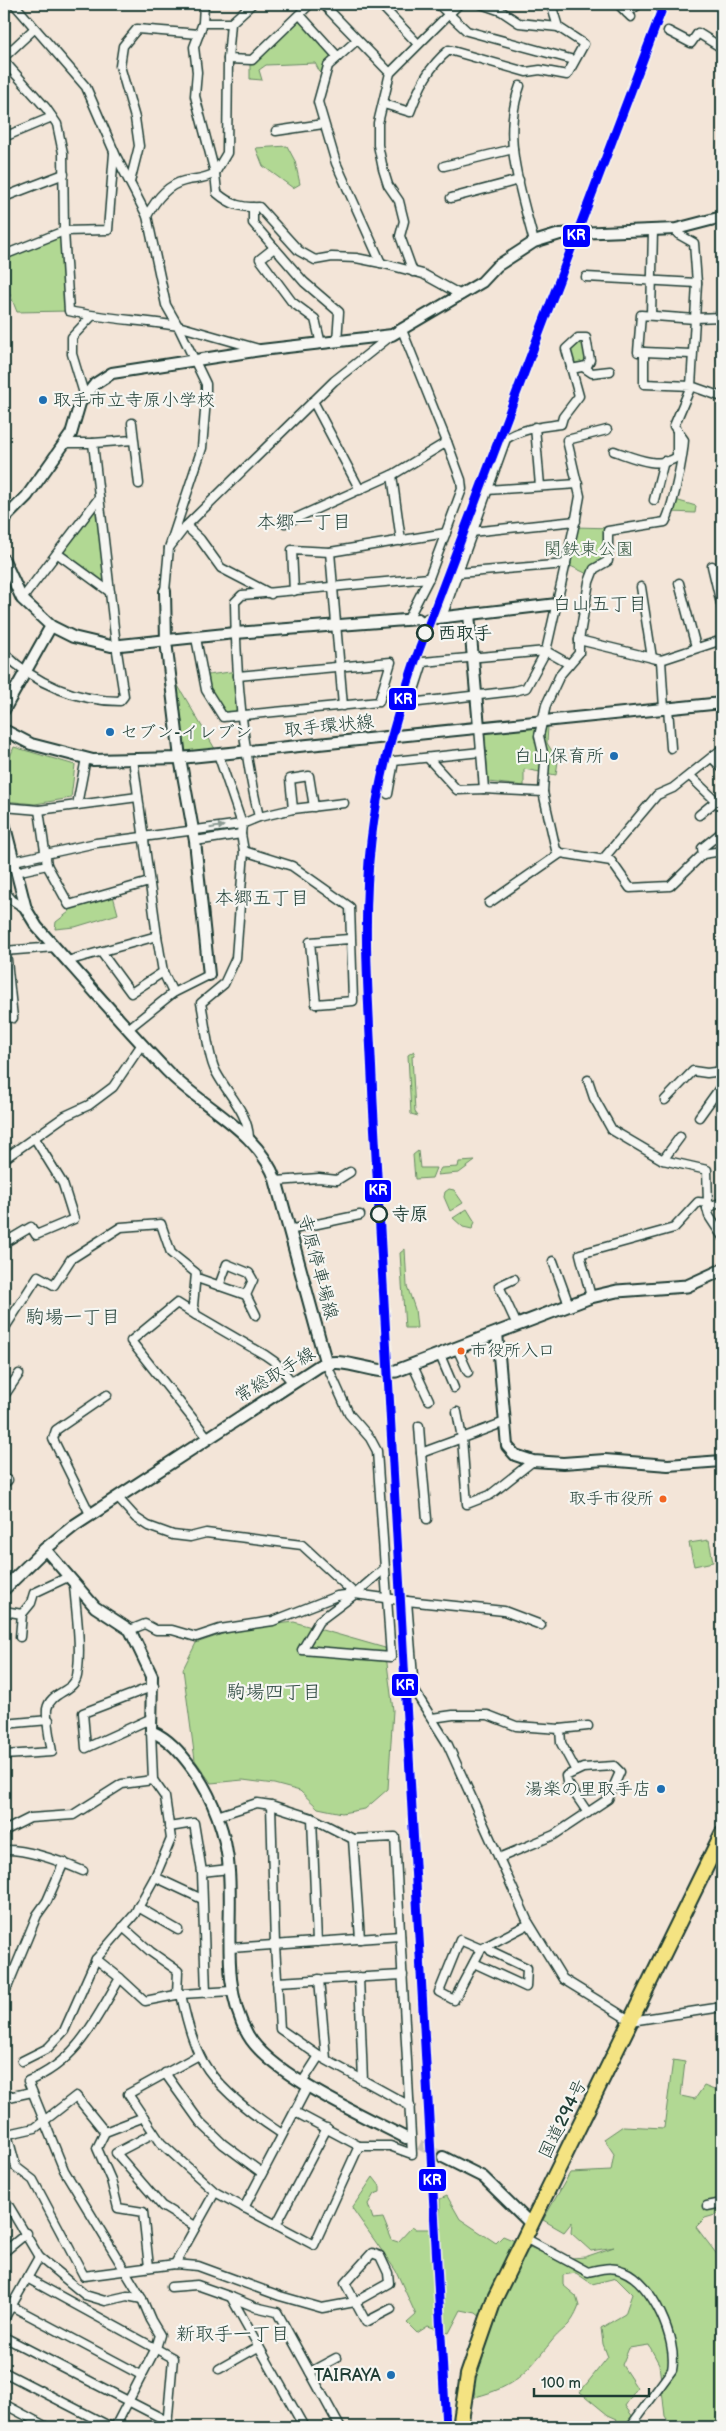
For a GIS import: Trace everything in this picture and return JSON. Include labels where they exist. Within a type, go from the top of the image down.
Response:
[{"type":"highway","name":"国道294号","points":[[460,2427],[468,2375],[483,2328],[722,1834]]},
{"type":"main road","name":"寺原停車場線","points":[[276,1181],[326,1363]]},
{"type":"main road","name":"常総取手線","points":[[4,1589],[45,1549],[90,1514],[292,1382],[326,1363],[337,1362],[383,1372],[396,1371],[591,1297],[617,1291],[687,1286],[722,1270]]},
{"type":"street","points":[[14,4],[34,29],[68,63],[86,87],[114,150],[147,216],[166,305],[206,384],[202,448],[169,548],[165,591],[166,641],[180,758],[194,836],[210,975],[174,993],[128,1029]]},
{"type":"street","points":[[204,4],[203,23],[194,47],[198,72],[195,96],[215,172],[217,193],[228,202],[243,208],[259,206],[299,251],[315,260],[356,258],[381,263],[423,274],[461,295]]},
{"type":"street","points":[[203,23],[230,23],[252,4]]},
{"type":"street","points":[[228,59],[252,60],[310,4]]},
{"type":"street","points":[[323,4],[390,73]]},
{"type":"street","points":[[380,4],[418,44]]},
{"type":"street","points":[[438,4],[467,31],[574,60]]},
{"type":"street","points":[[413,272],[400,236],[404,221],[399,201],[388,185],[378,145],[378,123],[390,73],[459,4]]},
{"type":"street","points":[[384,104],[410,112],[421,83],[438,59],[449,50],[526,72],[540,70],[567,75],[584,44],[558,27],[519,23],[501,11],[481,4]]},
{"type":"street","points":[[552,4],[558,27]]},
{"type":"street","points":[[618,4],[629,15],[639,4]]},
{"type":"street","points":[[300,15],[338,57]]},
{"type":"street","points":[[147,216],[161,194],[183,181],[202,180],[215,172],[227,153],[230,23]]},
{"type":"street","points":[[34,29],[4,59],[57,124],[63,153],[64,231],[69,311],[92,316],[147,320],[178,326],[261,350]]},
{"type":"street","points":[[130,182],[139,146],[135,118],[120,66],[123,46],[137,29],[199,34]]},
{"type":"street","points":[[668,31],[691,43],[698,33],[722,48]]},
{"type":"street","points":[[357,40],[328,66],[318,102],[336,164],[381,263]]},
{"type":"street","points":[[520,86],[514,101],[510,126],[519,180],[534,242]]},
{"type":"street","points":[[4,137],[52,117]]},
{"type":"street","points":[[276,131],[323,124]]},
{"type":"street","points":[[444,166],[513,149]]},
{"type":"street","points":[[4,255],[64,231],[108,230],[114,150]]},
{"type":"street","points":[[4,197],[64,174]]},
{"type":"street","points":[[451,198],[519,180]]},
{"type":"street","points":[[253,207],[253,223],[304,282],[339,312],[337,342]]},
{"type":"street","points":[[169,548],[186,526],[334,381],[392,335],[482,282],[497,266],[534,242],[560,234],[676,229],[722,217]]},
{"type":"street","points":[[561,853],[554,844],[543,792],[545,762],[539,736],[553,686],[579,653],[579,640],[588,582],[594,569],[608,561],[608,532],[664,522],[671,512],[684,456],[684,440],[674,426],[691,386],[691,354],[697,283],[694,243],[678,234],[676,229]]},
{"type":"street","points":[[651,315],[653,230]]},
{"type":"street","points":[[274,248],[260,259],[292,302],[315,319],[321,344]]},
{"type":"street","points":[[586,277],[697,283]]},
{"type":"street","points":[[691,354],[638,352],[641,315],[695,319],[722,317]]},
{"type":"street","points":[[85,397],[72,354],[72,337],[92,316]]},
{"type":"street","points":[[402,330],[447,442],[461,480],[462,490],[429,578],[426,619]]},
{"type":"street","points":[[4,519],[27,496],[71,434],[80,403],[95,384],[112,373],[261,350],[392,335]]},
{"type":"street","points":[[569,664],[546,651],[422,662],[410,703],[477,697],[526,688],[546,651],[580,496],[568,440],[561,424],[563,417],[579,396],[571,369],[566,349],[578,338],[586,338],[590,360],[583,366],[571,369]]},
{"type":"street","points":[[644,352],[644,384],[691,386],[722,397]]},
{"type":"street","points":[[583,366],[592,373],[610,371]]},
{"type":"street","points":[[313,401],[360,490]]},
{"type":"street","points":[[132,423],[139,484]]},
{"type":"street","points":[[426,619],[458,573],[471,532],[506,440],[515,433],[535,427],[561,424]]},
{"type":"street","points":[[535,427],[540,486]]},
{"type":"street","points":[[568,440],[607,430]]},
{"type":"street","points":[[614,450],[645,461],[672,461],[677,457],[677,430]]},
{"type":"street","points":[[64,443],[133,440]]},
{"type":"street","points":[[285,523],[392,475],[447,442]]},
{"type":"street","points":[[4,653],[43,682],[74,696],[98,701],[120,701],[124,696],[116,645],[93,443]]},
{"type":"street","points":[[654,500],[664,461]]},
{"type":"street","points":[[392,475],[401,540]]},
{"type":"street","points":[[487,490],[578,484]]},
{"type":"street","points":[[22,599],[99,498]]},
{"type":"street","points":[[471,532],[576,521]]},
{"type":"street","points":[[186,526],[200,539],[221,568],[271,594]]},
{"type":"street","points":[[294,591],[292,550],[330,552],[446,534]]},
{"type":"street","points":[[330,552],[343,706]]},
{"type":"street","points":[[58,554],[110,592]]},
{"type":"street","points":[[4,560],[22,599],[52,626],[73,637],[92,643],[116,645],[235,633],[426,619],[557,604]]},
{"type":"street","points":[[458,573],[566,564]]},
{"type":"street","points":[[712,566],[718,576],[722,608]]},
{"type":"street","points":[[258,817],[245,750],[241,715],[234,602],[242,595],[271,594],[429,578]]},
{"type":"street","points":[[679,583],[696,647]]},
{"type":"street","points":[[641,587],[652,658]]},
{"type":"street","points":[[469,614],[484,789]]},
{"type":"street","points":[[4,710],[52,626]]},
{"type":"street","points":[[196,638],[206,690],[223,717],[379,702],[390,662],[238,676]]},
{"type":"street","points":[[579,640],[661,660],[722,640]]},
{"type":"street","points":[[661,660],[671,748]]},
{"type":"street","name":"取手環状線","points":[[4,730],[31,744],[93,760],[180,758],[722,703]]},
{"type":"street","points":[[604,859],[657,795],[673,788],[690,776],[722,749]]},
{"type":"street","points":[[388,794],[394,761],[481,752]]},
{"type":"street","points":[[218,754],[242,824],[241,834],[244,851],[236,958],[224,984],[201,1003],[215,1071],[243,1114],[248,1125],[249,1138]]},
{"type":"street","points":[[78,805],[86,758]]},
{"type":"street","points":[[428,758],[457,790],[484,789],[543,792]]},
{"type":"street","points":[[712,758],[722,768]]},
{"type":"street","points":[[133,759],[163,972],[174,993]]},
{"type":"street","points":[[294,809],[290,780],[309,776],[314,807]]},
{"type":"street","points":[[690,776],[716,801],[699,815]]},
{"type":"street","points":[[4,807],[39,810],[138,797]]},
{"type":"street","points":[[194,836],[242,824],[258,817],[294,809],[344,803]]},
{"type":"street","points":[[39,810],[48,865],[69,905],[149,882]]},
{"type":"street","points":[[4,822],[26,909],[37,927],[128,1029],[179,1082],[249,1138],[264,1156],[276,1181],[319,1178],[337,1180],[350,1172]]},
{"type":"street","points":[[703,854],[702,848],[722,832]]},
{"type":"street","points":[[14,862],[96,843],[144,838],[241,834]]},
{"type":"street","points":[[244,851],[292,866],[350,907],[353,1001],[316,1004],[310,942],[350,939]]},
{"type":"street","points":[[489,903],[561,853],[611,861],[630,888],[634,890],[670,886],[703,854],[722,851]]},
{"type":"street","points":[[16,872],[48,865]]},
{"type":"street","points":[[4,891],[12,900],[26,909]]},
{"type":"street","points":[[67,962],[157,936]]},
{"type":"street","points":[[4,1014],[13,1018],[5,951],[55,947]]},
{"type":"street","points":[[100,952],[131,993],[163,972]]},
{"type":"street","points":[[4,1159],[65,1116],[89,1105],[112,1087],[142,1044]]},
{"type":"street","points":[[665,1100],[693,1071],[706,1073],[722,1071]]},
{"type":"street","points":[[588,1080],[594,1098],[612,1130],[663,1160],[707,1170],[708,1206],[722,1236]]},
{"type":"street","points":[[699,1117],[722,1085]]},
{"type":"street","points":[[4,1243],[31,1227],[36,1235],[74,1219],[62,1184],[34,1137]]},
{"type":"street","points":[[663,1160],[680,1137]]},
{"type":"street","points":[[591,1297],[580,1254],[674,1228],[698,1202],[708,1206],[722,1202]]},
{"type":"street","points":[[289,1230],[360,1215]]},
{"type":"street","points":[[4,1329],[38,1276],[54,1285],[71,1259],[121,1227],[161,1224],[171,1253],[196,1272],[197,1278],[193,1306],[196,1315]]},
{"type":"street","points":[[552,1261],[569,1305]]},
{"type":"street","points":[[219,1286],[227,1264],[249,1272],[253,1280],[246,1295]]},
{"type":"street","points":[[197,1278],[246,1295],[256,1315]]},
{"type":"street","points":[[514,1279],[499,1286],[517,1325]]},
{"type":"street","points":[[208,1438],[131,1341],[177,1303],[265,1355],[292,1382]]},
{"type":"street","points":[[497,1333],[508,1446],[510,1451],[520,1458],[563,1464],[605,1460],[668,1465],[722,1461]]},
{"type":"street","points":[[457,1348],[468,1372]]},
{"type":"street","points":[[440,1355],[454,1388]]},
{"type":"street","points":[[326,1363],[349,1414],[370,1438],[376,1451],[391,1657],[302,1650],[319,1621],[356,1594],[384,1568]]},
{"type":"street","points":[[413,1366],[429,1400]]},
{"type":"street","points":[[4,1396],[19,1374]]},
{"type":"street","points":[[90,1514],[53,1439],[56,1430],[107,1395]]},
{"type":"street","points":[[457,1412],[462,1438],[467,1504],[490,1495],[532,1461]]},
{"type":"street","points":[[421,1453],[505,1422]]},
{"type":"street","points":[[419,1426],[427,1519]]},
{"type":"street","points":[[117,1497],[136,1518],[148,1526],[173,1535],[190,1537],[206,1533],[302,1545],[356,1594]]},
{"type":"street","points":[[22,2060],[48,2048],[64,2031],[96,1959],[138,1907],[155,1877],[171,1839],[165,1797],[153,1780],[150,1731],[154,1686],[152,1676],[130,1630],[94,1607],[45,1549]]},
{"type":"street","points":[[20,1637],[22,1614],[31,1603],[34,1593],[71,1580]]},
{"type":"street","points":[[4,1755],[52,1752],[47,1709],[54,1696],[70,1687],[76,1679],[78,1662],[71,1580]]},
{"type":"street","points":[[130,1630],[144,1624],[156,1630],[172,1630],[196,1637],[220,1629],[273,1621],[337,1596],[356,1594],[386,1599],[504,1611],[541,1626]]},
{"type":"street","points":[[407,1601],[414,1690],[447,1742],[529,1924],[563,1978],[631,2021],[722,2007]]},
{"type":"street","points":[[4,1611],[22,1614]]},
{"type":"street","points":[[152,1718],[86,1748],[83,1713],[154,1686]]},
{"type":"street","points":[[432,1718],[453,1715],[488,1715],[516,1726],[560,1729],[588,1726]]},
{"type":"street","points":[[4,1724],[48,1720]]},
{"type":"street","points":[[560,1729],[561,1743],[576,1771]]},
{"type":"street","points":[[150,1731],[163,1736],[180,1752],[204,1785],[217,1816],[229,1869],[232,1991],[248,2035],[267,2060],[305,2084],[406,2138]]},
{"type":"street","points":[[499,1858],[554,1835],[588,1813],[608,1799],[620,1772],[614,1766],[583,1768],[566,1776],[567,1782],[588,1813]]},
{"type":"street","points":[[4,1831],[30,1818],[73,1815],[122,1784],[153,1780]]},
{"type":"street","points":[[217,1816],[257,1803],[271,1805],[312,1818],[352,1839],[395,1837],[412,2154],[390,2146],[359,2146],[295,2112]]},
{"type":"street","points":[[271,1805],[275,1945],[280,2029],[322,2058],[410,2106]]},
{"type":"street","points":[[312,1818],[317,1942]]},
{"type":"street","points":[[169,1827],[194,1823],[202,1872],[206,1993]]},
{"type":"street","points":[[352,1839],[360,1939]]},
{"type":"street","points":[[4,1850],[13,1849],[64,1862],[83,1870]]},
{"type":"street","points":[[4,1995],[37,1915],[47,1901],[64,1862]]},
{"type":"street","points":[[202,1872],[229,1869]]},
{"type":"street","points":[[155,1877],[202,1899]]},
{"type":"street","points":[[138,1907],[178,1930]]},
{"type":"street","points":[[474,1963],[526,1987],[527,1968],[484,1947],[460,1940],[438,1992],[454,2000],[474,1963],[484,1947],[529,1924]]},
{"type":"street","points":[[123,1927],[151,1952],[178,1971],[179,1995],[186,2021],[199,2055],[212,2073],[244,2107],[282,2134]]},
{"type":"street","points":[[231,1948],[400,1936]]},
{"type":"street","points":[[96,1959],[145,2001],[179,1995],[232,1991]]},
{"type":"street","points":[[277,1982],[403,1975]]},
{"type":"street","points":[[360,1977],[363,2081]]},
{"type":"street","points":[[4,2372],[113,2427],[129,2401],[156,2348],[160,2335],[142,2299],[64,2170],[28,2081],[48,2074],[65,2060],[86,2036],[120,1978]]},
{"type":"street","points":[[244,2208],[295,2112],[305,2084],[322,2058],[319,1980]]},
{"type":"street","points":[[199,2055],[128,2094],[154,2133],[174,2157],[215,2192],[314,2244],[359,2146]]},
{"type":"street","points":[[165,2073],[200,2122],[223,2144],[262,2173]]},
{"type":"street","points":[[4,2098],[32,2092]]},
{"type":"street","points":[[105,2132],[76,2096],[35,2128],[5,2134],[16,2167],[33,2180],[84,2276],[175,2264],[201,2267],[282,2297],[322,2308],[355,2302],[389,2283],[388,2273],[380,2256],[372,2254],[345,2283],[355,2302],[366,2322],[391,2310]]},
{"type":"street","points":[[144,2117],[105,2132],[97,2148],[111,2180],[118,2208],[143,2212],[149,2267]]},
{"type":"street","points":[[276,2225],[327,2128]]},
{"type":"street","points":[[154,2133],[116,2153],[162,2206],[195,2226]]},
{"type":"street","points":[[442,2157],[483,2177],[532,2224]]},
{"type":"street","points":[[175,2264],[215,2192]]},
{"type":"street","points":[[4,2204],[7,2203],[27,2233],[39,2257],[85,2295],[105,2301],[127,2296],[142,2299]]},
{"type":"street","points":[[707,2206],[722,2203]]},
{"type":"street","points":[[4,2252],[27,2233]]},
{"type":"street","points":[[525,2238],[588,2272],[606,2268],[621,2270],[632,2275],[648,2293],[663,2317],[674,2359],[672,2370],[630,2427]]},
{"type":"street","points":[[4,2320],[7,2304],[27,2278],[39,2257]]},
{"type":"street","points":[[197,2285],[201,2267]]},
{"type":"street","points":[[4,2337],[129,2401],[167,2424],[173,2358],[27,2278]]},
{"type":"street","points":[[171,2287],[197,2285],[255,2307],[277,2312]]},
{"type":"street","points":[[231,2297],[304,2427]]},
{"type":"street","points":[[282,2297],[277,2312],[340,2427]]},
{"type":"street","points":[[7,2304],[141,2375]]},
{"type":"street","points":[[219,2369],[258,2347]]},
{"type":"street","points":[[310,2372],[336,2358]]},
{"type":"street","points":[[4,2404],[47,2427]]},
{"type":"green space","points":[[300,19],[333,58],[327,86],[315,63],[266,65],[259,70],[262,80],[250,79],[250,65]]},
{"type":"green space","points":[[287,146],[295,161],[300,184],[293,188],[263,166],[256,148]]},
{"type":"green space","points":[[64,231],[69,311],[17,312],[4,279],[4,255]]},
{"type":"green space","points":[[579,342],[584,343],[586,361],[577,365],[573,363],[570,351]]},
{"type":"green space","points":[[99,498],[110,592],[58,554]]},
{"type":"green space","points":[[672,499],[696,506],[695,513],[671,512]]},
{"type":"green space","name":"関鉄東公園","points":[[574,527],[614,528],[606,563],[592,576],[566,564]]},
{"type":"green space","points":[[237,671],[241,715],[223,717],[201,676]]},
{"type":"green space","points":[[170,672],[218,754],[180,758]]},
{"type":"green space","points":[[548,726],[547,743],[558,761],[556,775],[524,769],[524,786],[488,782],[485,732]]},
{"type":"green space","points":[[14,747],[75,765],[71,798],[35,804],[4,801],[4,777],[9,775],[7,764]]},
{"type":"green space","points":[[112,892],[118,914],[75,927],[55,929],[56,922],[69,912],[72,904]]},
{"type":"green space","points":[[414,1051],[412,1056],[415,1112],[418,1116],[411,1114],[408,1055]]},
{"type":"green space","points":[[418,1151],[420,1168],[436,1168],[432,1178],[415,1179],[413,1155]]},
{"type":"green space","points":[[475,1161],[459,1173],[437,1175],[441,1168],[458,1167],[459,1162]]},
{"type":"green space","points":[[449,1189],[454,1190],[463,1203],[450,1211],[444,1197],[445,1192]]},
{"type":"green space","points":[[467,1209],[475,1222],[472,1229],[463,1227],[453,1218]]},
{"type":"green space","points":[[405,1249],[407,1286],[415,1309],[417,1328],[405,1328],[400,1253]]},
{"type":"green space","points":[[709,1540],[713,1562],[694,1566],[689,1543]]},
{"type":"green space","points":[[294,1622],[385,1648],[393,1710],[388,1789],[365,1809],[342,1813],[318,1808],[300,1791],[274,1784],[243,1780],[211,1783],[195,1760],[183,1669],[196,1643],[238,1629]]},
{"type":"green space","points":[[673,2060],[685,2062],[681,2096],[695,2099],[704,2086],[722,2093],[722,2213],[705,2218],[696,2227],[722,2261],[722,2427],[672,2427],[665,2416],[659,2364],[649,2345],[629,2348],[622,2365],[637,2388],[625,2406],[633,2417],[626,2427],[613,2427],[617,2419],[608,2415],[580,2392],[608,2357],[603,2344],[601,2328],[625,2314],[632,2294],[616,2278],[592,2284],[576,2273],[563,2275],[563,2285],[576,2296],[579,2306],[570,2323],[519,2377],[500,2389],[475,2397],[473,2377],[490,2325],[476,2313],[461,2310],[449,2333],[428,2326],[417,2333],[407,2323],[416,2315],[396,2271],[352,2208],[373,2177],[380,2186],[380,2192],[374,2194],[368,2204],[373,2219],[383,2218],[392,2240],[398,2242],[412,2227],[415,2229],[440,2229],[440,2199],[447,2196],[460,2219],[496,2243],[503,2236],[558,2259],[585,2257],[614,2247],[591,2251],[571,2233],[572,2222],[564,2232],[543,2220],[570,2173],[611,2171],[614,2154],[604,2139],[623,2126],[664,2128]]},
{"type":"tunnel","points":[[406,2138],[443,2157]]},
{"type":"transit line","name":"KR","points":[[446,2427],[368,1004],[366,938],[368,873],[378,794],[389,748],[416,658],[664,4]]},
{"type":"place","name":"取手市立寺原小学校","points":[[43,400]]},
{"type":"place","name":"西取手","points":[[425,633]]},
{"type":"place","name":"セブン-イレブン","points":[[110,732]]},
{"type":"place","name":"白山保育所","points":[[614,756]]},
{"type":"place","name":"寺原","points":[[379,1214]]},
{"type":"place","name":"市役所入口","points":[[461,1351]]},
{"type":"place","name":"取手市役所","points":[[663,1499]]},
{"type":"place","name":"湯楽の里取手店","points":[[661,1789]]},
{"type":"place","name":"TAIRAYA","points":[[391,2375]]},
{"type":"district","name":"本郷一丁目","points":[[304,522]]},
{"type":"district","name":"白山五丁目","points":[[600,604]]},
{"type":"district","name":"本郷五丁目","points":[[262,898]]},
{"type":"district","name":"駒場一丁目","points":[[73,1317]]},
{"type":"district","name":"駒場四丁目","points":[[274,1692]]},
{"type":"district","name":"新取手一丁目","points":[[233,2334]]}]
